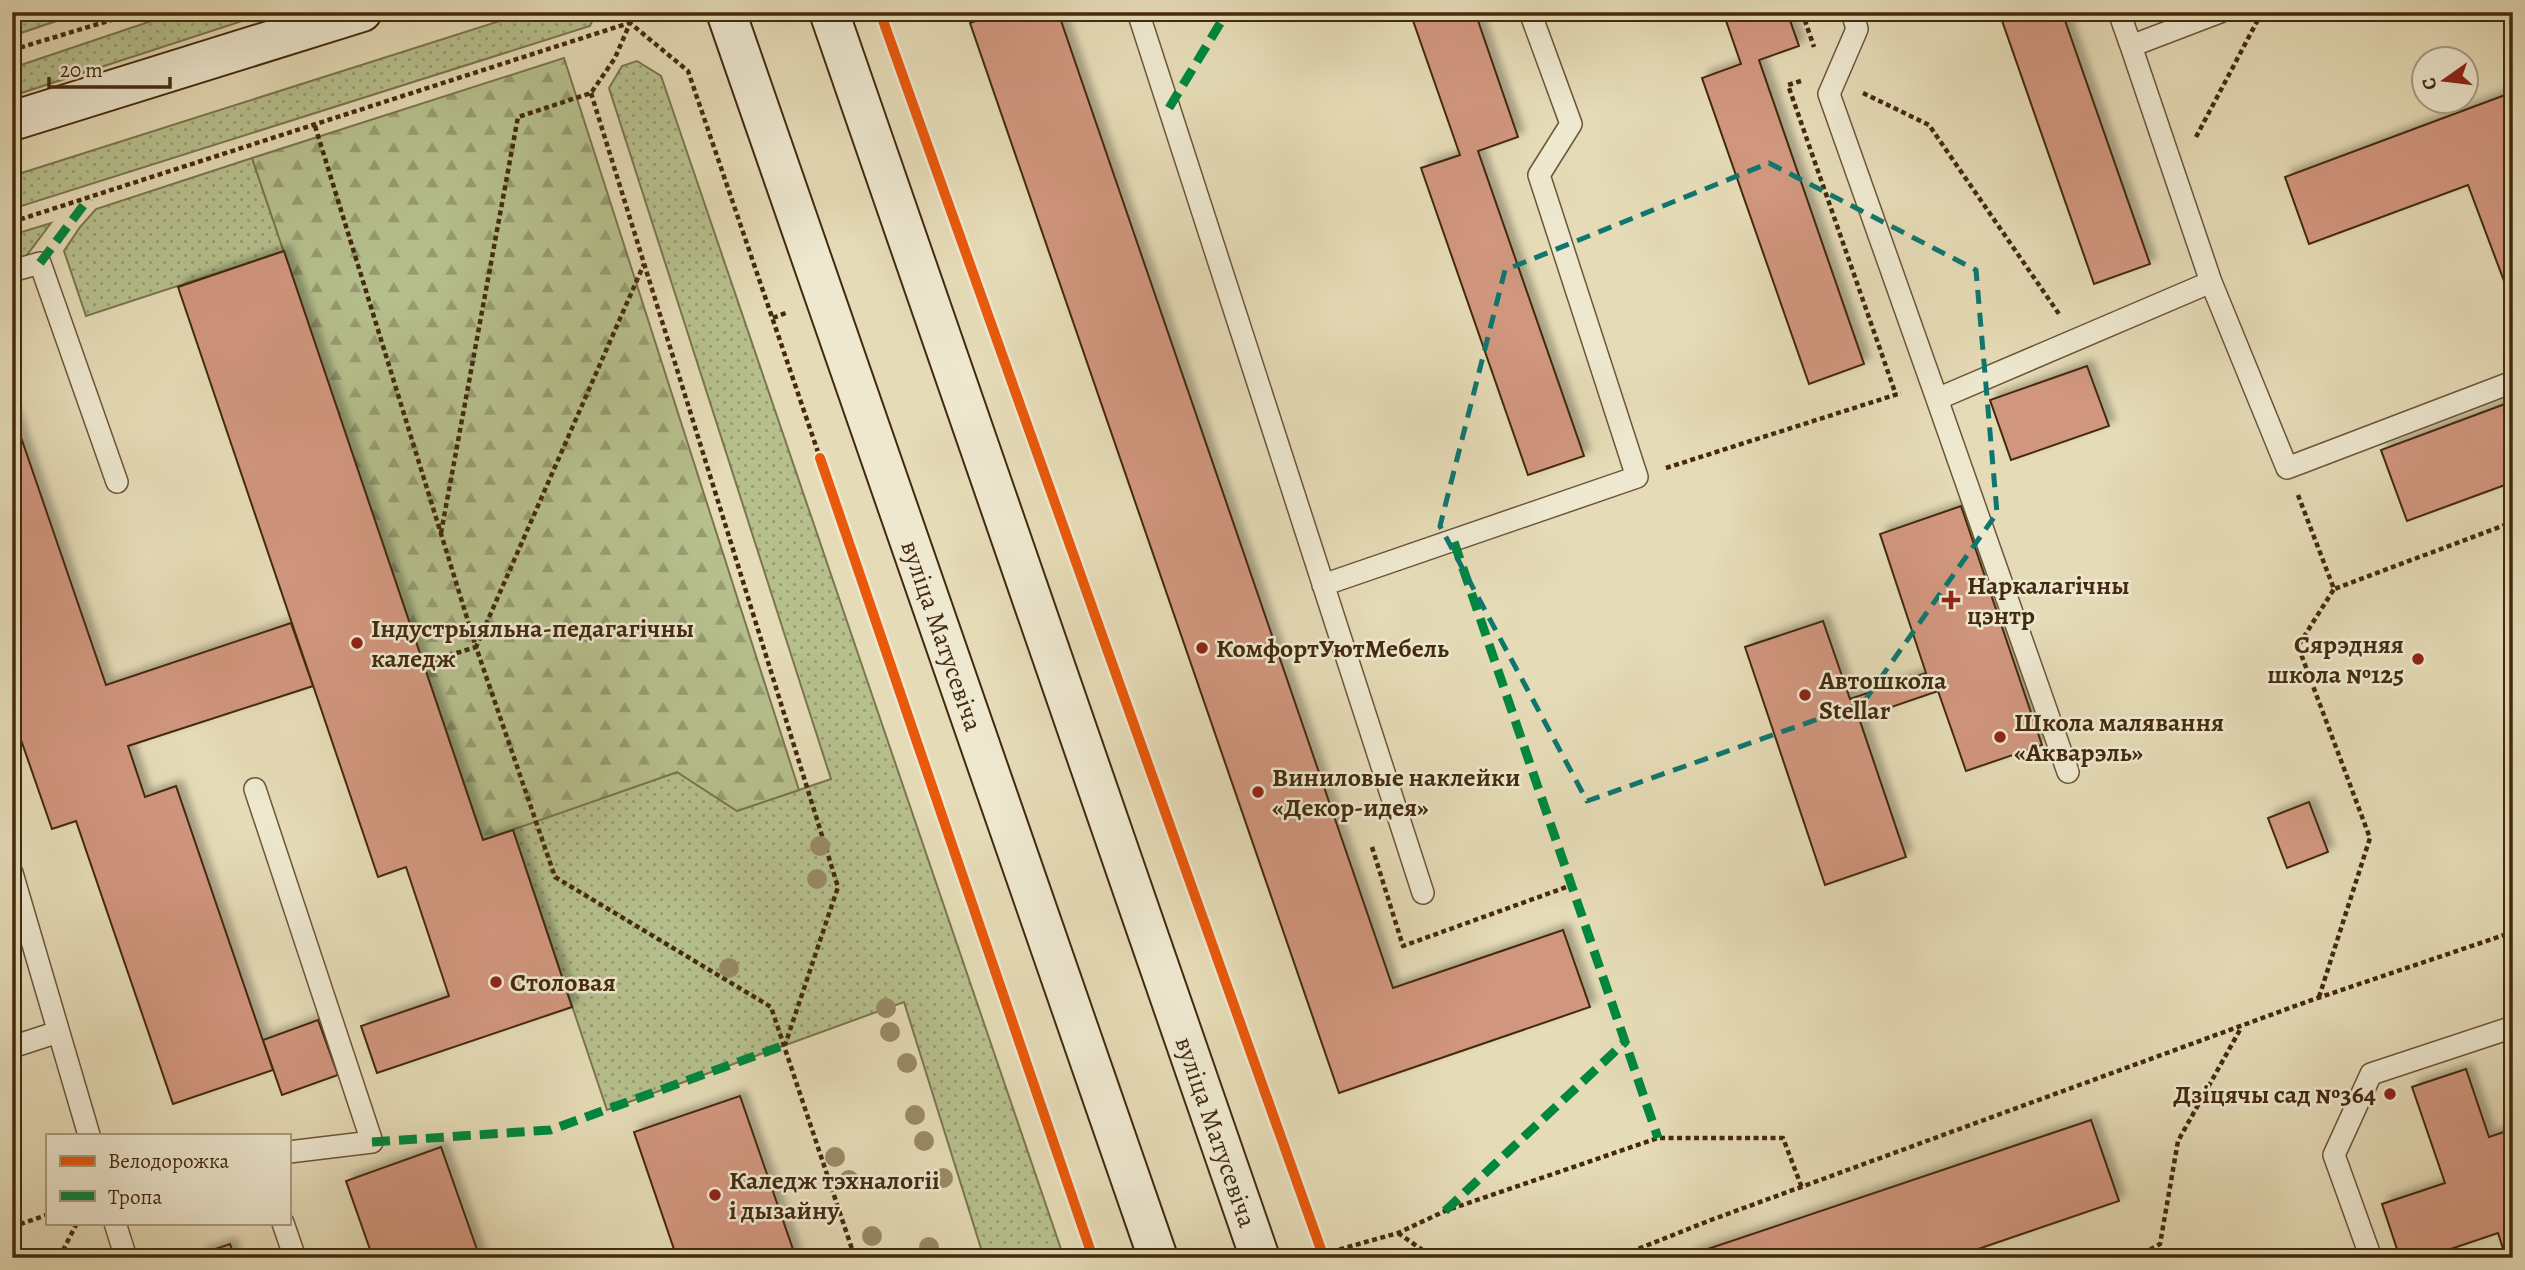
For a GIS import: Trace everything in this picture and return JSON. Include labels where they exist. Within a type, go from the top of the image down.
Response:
[{"type":"main road","points":[[12,121],[362,12]]},
{"type":"main road","name":"вуліца Матусевіча","points":[[726,12],[1158,1258]]},
{"type":"main road","name":"вуліца Матусевіча","points":[[829,12],[1260,1258]]},
{"type":"lane","points":[[1138,12],[1423,893]]},
{"type":"lane","points":[[1323,585],[1637,477],[1539,175],[1572,124],[1530,12]]},
{"type":"lane","points":[[1852,12],[1857,29],[1829,94],[2068,772]]},
{"type":"lane","points":[[2119,12],[2211,282],[2287,468],[2510,383]]},
{"type":"lane","points":[[2131,46],[2220,12]]},
{"type":"lane","points":[[12,271],[40,262],[117,482]]},
{"type":"lane","points":[[1935,391],[2211,282]]},
{"type":"lane","points":[[255,789],[372,1142],[290,1152]]},
{"type":"lane","points":[[12,873],[89,1134]]},
{"type":"lane","points":[[2371,1258],[2334,1155],[2371,1074],[2513,1027]]},
{"type":"lane","points":[[12,1047],[58,1032]]},
{"type":"lane","points":[[115,1224],[125,1258]]},
{"type":"lane","points":[[283,1224],[295,1258]]},
{"type":"path","points":[[12,50],[138,12]]},
{"type":"path","points":[[880,12],[1323,1256],[1398,1233],[1446,1211],[1658,1138],[1783,1138],[1802,1188]]},
{"type":"path","points":[[2175,177],[2262,12]]},
{"type":"path","points":[[441,533],[518,117],[591,93],[615,58],[630,23]]},
{"type":"path","points":[[12,222],[630,23]]},
{"type":"path","points":[[630,23],[688,71],[1093,1258]]},
{"type":"path","points":[[1836,79],[1929,125],[2062,317]]},
{"type":"path","points":[[591,93],[838,887],[785,1045]]},
{"type":"path","points":[[315,126],[477,647],[555,877],[771,1007],[855,1258]]},
{"type":"path","points":[[424,663],[477,647],[644,263]]},
{"type":"path","points":[[1690,460],[1935,391]]},
{"type":"path","points":[[2287,468],[2334,589]]},
{"type":"path","points":[[2319,998],[2370,838],[2298,646],[2334,589],[2513,523]]},
{"type":"path","points":[[1615,1258],[2319,998],[2513,932]]},
{"type":"path","points":[[2136,1258],[2160,1244],[2178,1141],[2241,1027]]},
{"type":"path","points":[[12,1227],[46,1215]]},
{"type":"path","points":[[60,1258],[77,1224]]},
{"type":"path","points":[[1398,1233],[1434,1258]]},
{"type":"highlighted area","points":[[1769,163],[1976,270],[1997,513],[1863,703],[1587,801],[1440,526],[1505,270]]},
{"type":"green space","points":[[12,12],[83,12],[12,36]]},
{"type":"green space","points":[[178,12],[270,12],[12,96],[12,68]]},
{"type":"green space","points":[[528,12],[596,12],[590,26],[12,209],[12,176]]},
{"type":"green space","points":[[564,58],[799,790],[737,811],[677,772],[483,840],[252,158]]},
{"type":"green space","points":[[637,61],[661,76],[1064,1258],[984,1258],[904,1002],[607,1110],[513,830],[483,840],[677,772],[737,811],[831,779],[609,88],[622,66]]},
{"type":"green space","points":[[252,158],[284,251],[86,316],[64,251],[96,209]]},
{"type":"green space","points":[[51,223],[24,259],[12,262],[12,235]]},
{"type":"building","points":[[1000,12],[1058,12],[1393,988],[1563,930],[1590,1007],[1339,1093],[970,23]]},
{"type":"building","points":[[1410,12],[1475,12],[1518,137],[1478,151],[1584,456],[1528,475],[1421,168],[1460,155]]},
{"type":"building","points":[[1723,12],[1787,12],[1799,46],[1759,60],[1864,364],[1809,384],[1702,78],[1741,64]]},
{"type":"building","points":[[1999,12],[2062,12],[2150,264],[2094,284]]},
{"type":"building","points":[[2513,92],[2513,305],[2468,185],[2309,244],[2285,177],[2449,116],[2480,116],[2480,104]]},
{"type":"building","name":"Індустрыяльна-педагагічны каледж","points":[[284,251],[483,840],[513,830],[572,1007],[377,1073],[361,1026],[449,996],[406,867],[378,877],[178,287]]},
{"type":"building","points":[[2087,366],[2109,426],[2011,460],[1990,400]]},
{"type":"building","points":[[2513,401],[2513,482],[2407,521],[2381,450]]},
{"type":"building","points":[[12,411],[106,685],[291,623],[313,686],[128,746],[145,797],[176,786],[273,1070],[173,1104],[76,821],[52,829],[12,714]]},
{"type":"building","name":"Автошкола Stellar","points":[[1961,506],[2042,745],[1966,771],[1938,691],[1859,718],[1906,857],[1825,885],[1745,647],[1823,621],[1850,699],[1926,673],[1880,534]]},
{"type":"building","points":[[2309,802],[2328,852],[2287,868],[2268,818]]},
{"type":"building","points":[[318,1020],[338,1075],[282,1095],[263,1040]]},
{"type":"building","points":[[2466,1069],[2489,1137],[2513,1129],[2513,1258],[2506,1258],[2498,1233],[2424,1258],[2400,1258],[2382,1204],[2445,1183],[2412,1087]]},
{"type":"building","name":"Каледж тэхналогіі і дызайну","points":[[740,1096],[796,1258],[677,1258],[634,1132]]},
{"type":"building","points":[[2091,1120],[2119,1201],[1952,1258],[1691,1258],[1690,1255]]},
{"type":"building","points":[[441,1147],[480,1258],[373,1258],[346,1181]]},
{"type":"building","points":[[230,1244],[235,1258],[202,1258],[201,1254]]},
{"type":"marked path","points":[[1169,108],[1227,12]]},
{"type":"marked path","points":[[40,263],[89,198]]},
{"type":"marked path","points":[[1454,542],[1658,1138]]},
{"type":"marked path","points":[[1445,1211],[1626,1041]]},
{"type":"marked path","points":[[372,1142],[550,1130],[785,1045]]},
{"type":"cycle path","points":[[880,12],[1324,1258]]},
{"type":"cycle path","points":[[820,458],[1093,1258]]},
{"type":"place","name":"Наркалагічны цэнтр","points":[[1951,600]]},
{"type":"place","name":"Індустрыяльна-педагагічны каледж","points":[[357,643]]},
{"type":"place","name":"КомфортУютМебель","points":[[1202,648]]},
{"type":"place","name":"Сярэдняя школа №125","points":[[2418,659]]},
{"type":"place","name":"Автошкола Stellar","points":[[1805,695]]},
{"type":"place","name":"Школа малявання «Акварэль»","points":[[2000,737]]},
{"type":"place","name":"Виниловые наклейки «Декор-идея»","points":[[1258,792]]},
{"type":"place","name":"Столовая","points":[[496,982]]},
{"type":"place","name":"Дзіцячы сад №364","points":[[2390,1094]]},
{"type":"place","name":"Каледж тэхналогіі і дызайну","points":[[715,1195]]}]
